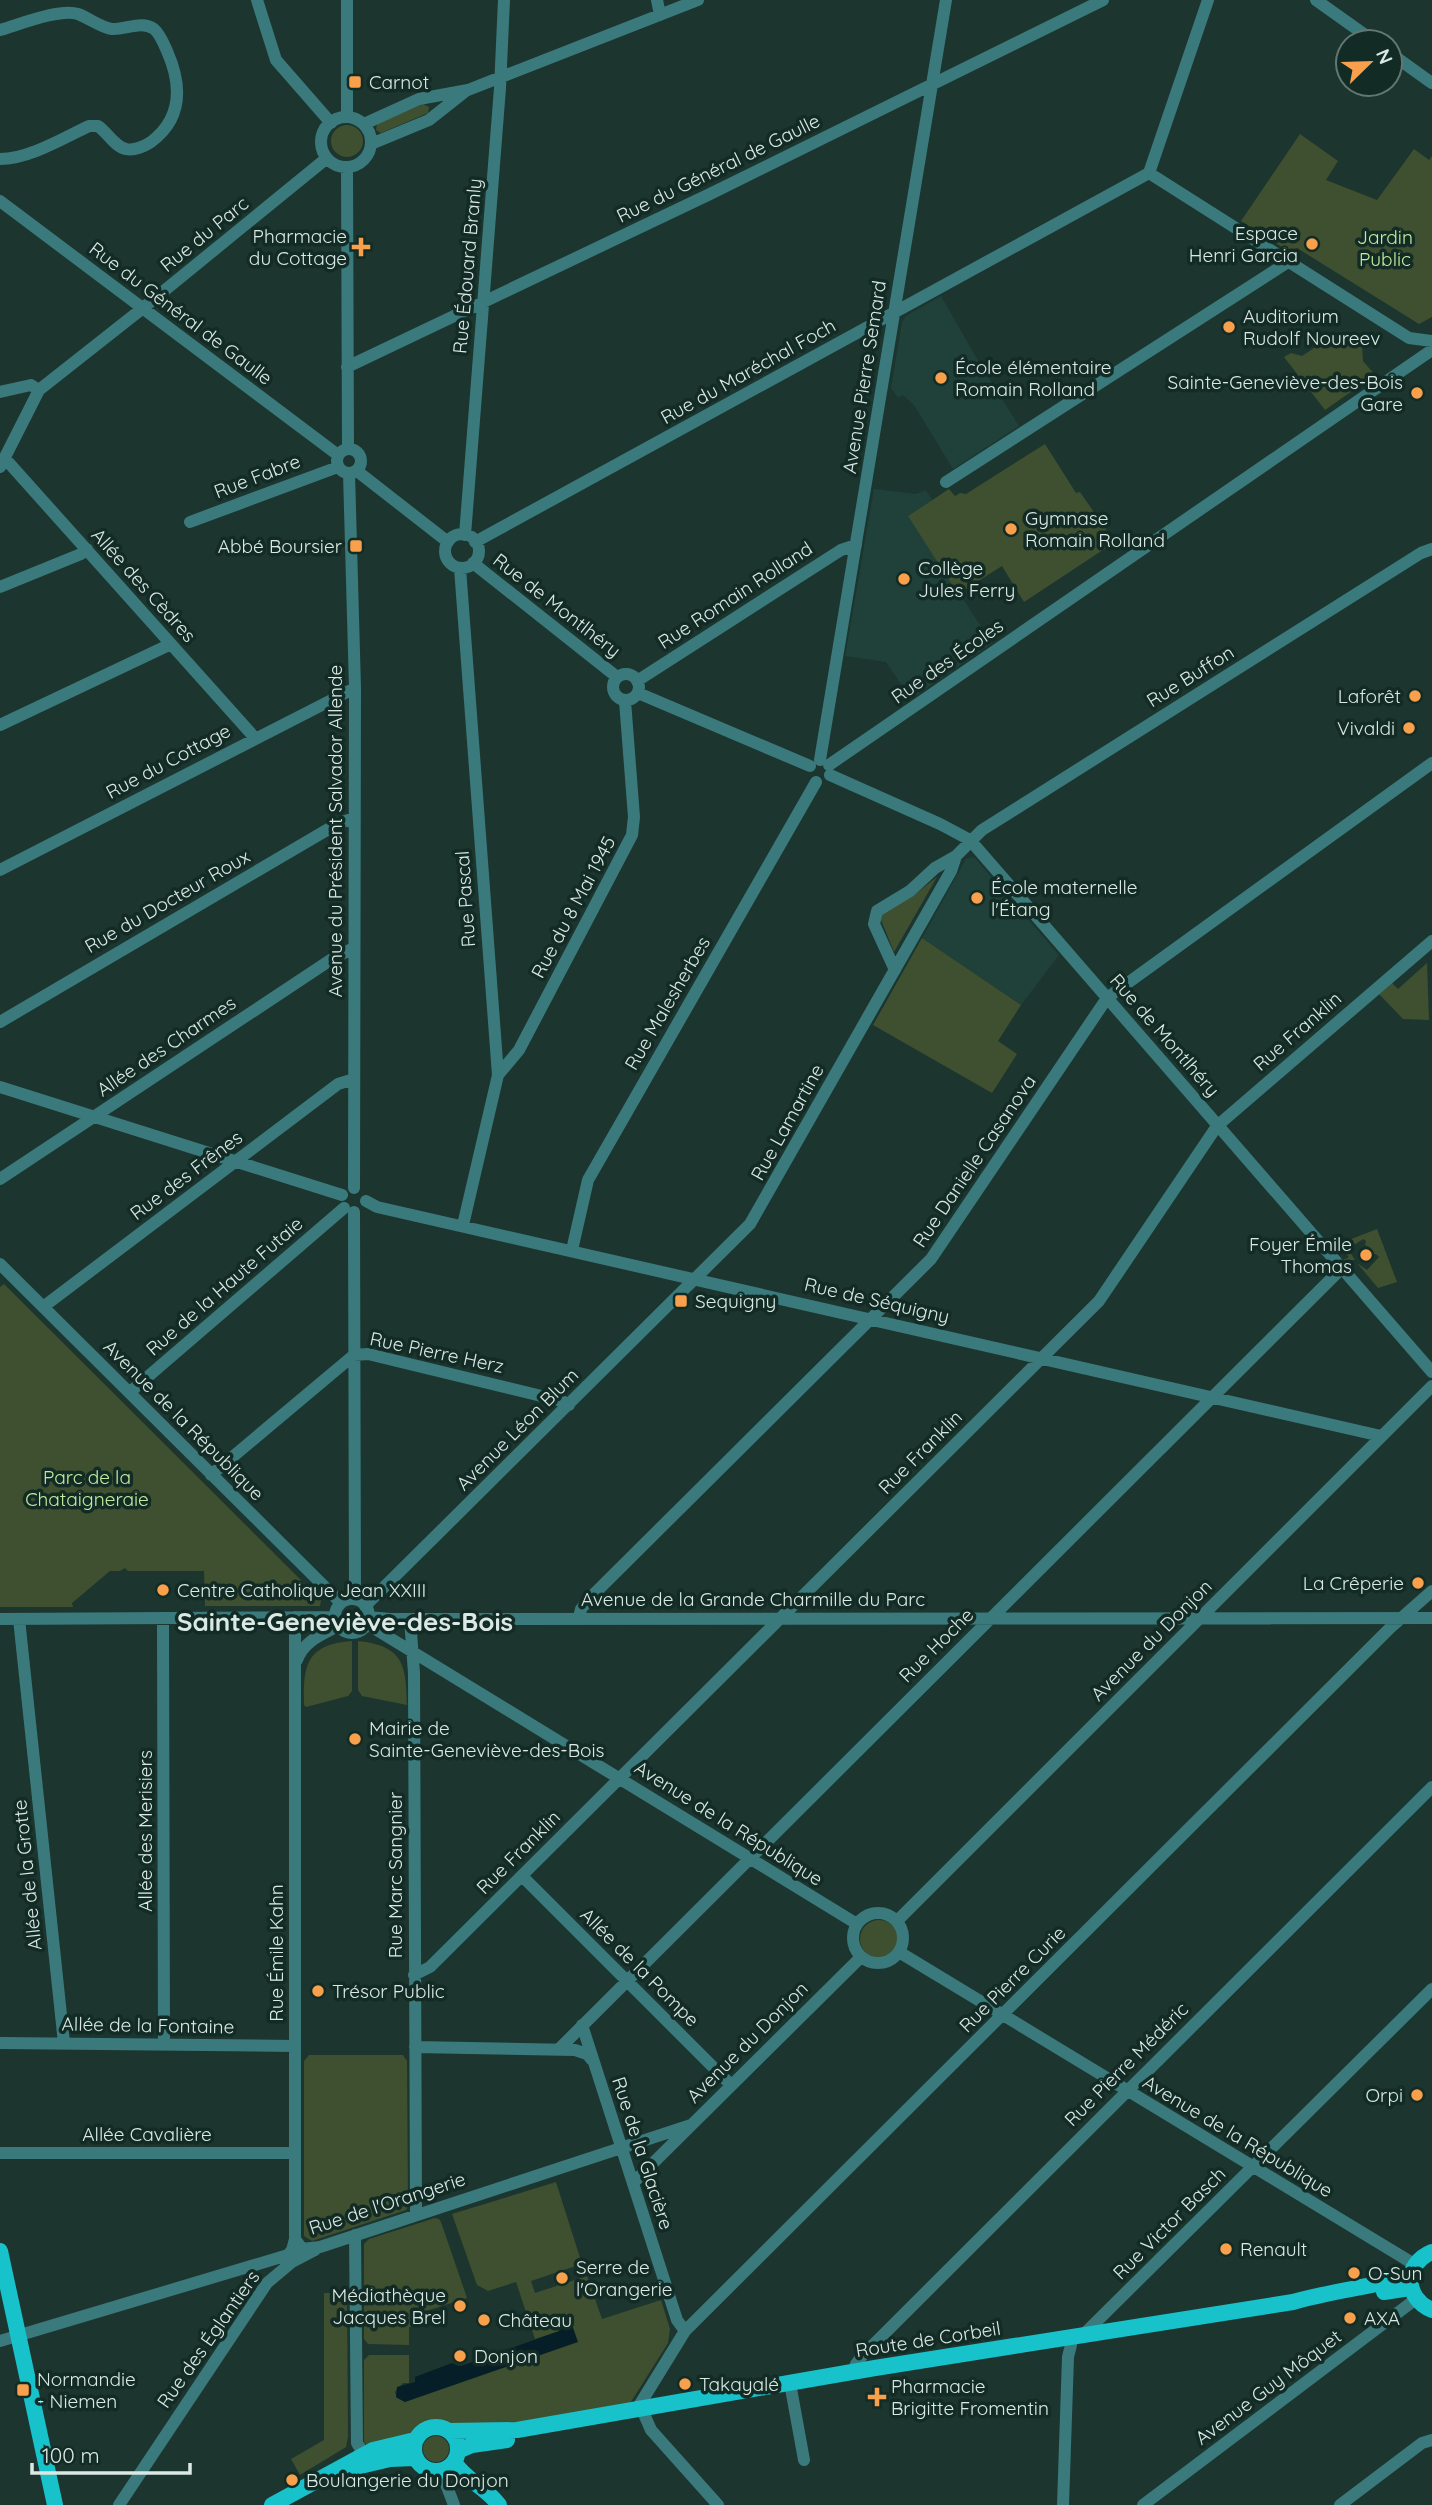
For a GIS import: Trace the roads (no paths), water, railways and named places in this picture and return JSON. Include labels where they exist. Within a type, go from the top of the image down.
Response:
[{"type":"main road","points":[[0,2250],[55,2505]]},
{"type":"main road","points":[[1432,2252],[1421,2257],[1413,2282],[1432,2310]]},
{"type":"main road","name":"Route de Corbeil","points":[[791,2388],[827,2387],[1077,2340],[1413,2282]]},
{"type":"main road","name":"Route de Corbeil","points":[[450,2431],[517,2430],[756,2397],[853,2372],[1077,2340]]},
{"type":"main road","points":[[827,2387],[853,2372]]},
{"type":"main road","name":"Route de Corbeil","points":[[449,2463],[472,2445],[594,2427],[640,2412]]},
{"type":"main road","points":[[272,2505],[373,2451],[415,2440],[428,2427],[440,2427],[450,2431],[455,2437],[449,2463],[452,2479],[490,2505]]},
{"type":"main road","points":[[415,2440],[415,2458],[426,2469],[449,2463]]},
{"type":"main road","points":[[286,2505],[355,2468],[382,2460],[415,2458]]},
{"type":"main road","points":[[449,2463],[477,2483],[499,2505]]},
{"type":"street","points":[[257,0],[276,60],[331,123]]},
{"type":"street","points":[[347,0],[347,117]]},
{"type":"street","name":"Rue Édouard Branly","points":[[470,538],[504,0]]},
{"type":"street","points":[[657,0],[660,15]]},
{"type":"street","points":[[364,124],[419,99],[468,90],[698,0]]},
{"type":"street","name":"Avenue Pierre Semard","points":[[822,767],[946,0]]},
{"type":"street","name":"Rue du Général de Gaulle","points":[[347,368],[1103,0]]},
{"type":"street","points":[[1209,0],[1149,173],[1409,338],[1432,341]]},
{"type":"street","points":[[1316,0],[1355,28]]},
{"type":"street","points":[[0,30],[75,13],[113,29],[145,25],[154,29],[162,40],[176,76],[178,91],[172,120],[159,136],[146,145],[125,149],[98,126],[89,126],[31,152],[0,159]]},
{"type":"street","points":[[1404,63],[1432,83]]},
{"type":"street","points":[[372,144],[429,120],[468,90]]},
{"type":"street","points":[[347,117],[364,124],[372,144],[361,163],[347,168],[336,165],[327,158],[321,144],[325,129],[331,123],[347,117]]},
{"type":"street","name":"Rue du Parc","points":[[39,390],[327,158]]},
{"type":"street","name":"Avenue du Président Salvador Allende","points":[[347,168],[346,463],[355,688],[354,1080],[349,1201],[364,1611]]},
{"type":"street","name":"Rue du Maréchal Foch","points":[[470,538],[894,313],[1149,173]]},
{"type":"street","name":"Rue du Général de Gaulle","points":[[0,201],[346,463]]},
{"type":"street","points":[[946,482],[1288,262]]},
{"type":"street","points":[[1409,338],[1417,359]]},
{"type":"street","name":"Rue des Écoles","points":[[822,767],[1432,350]]},
{"type":"street","points":[[0,392],[31,385],[39,390],[1,462]]},
{"type":"street","name":"Allée des Cèdres","points":[[1,462],[87,549],[255,737]]},
{"type":"street","points":[[346,463],[448,542]]},
{"type":"street","name":"Rue Fabre","points":[[190,522],[346,463]]},
{"type":"street","points":[[452,537],[470,538],[478,553],[473,563],[460,568],[448,561],[445,555],[452,537]]},
{"type":"street","name":"Rue Romain Rolland","points":[[637,687],[841,550],[856,545]]},
{"type":"street","points":[[0,587],[87,549]]},
{"type":"street","name":"Rue Buffon","points":[[970,840],[1421,553],[1432,549]]},
{"type":"street","name":"Rue de Montlhéry","points":[[473,563],[617,677]]},
{"type":"street","name":"Rue Pascal","points":[[460,568],[498,1075],[463,1225]]},
{"type":"street","points":[[0,725],[171,645]]},
{"type":"street","points":[[630,675],[637,687],[630,700],[620,699],[613,692],[617,677],[630,675]]},
{"type":"street","name":"Rue de Montlhéry","points":[[637,687],[822,767],[970,840],[1432,1372]]},
{"type":"street","name":"Rue du Cottage","points":[[0,870],[355,688]]},
{"type":"street","name":"Rue du 8 Mai 1945","points":[[498,1075],[519,1050],[632,835],[634,817],[625,701]]},
{"type":"street","name":"Rue Danielle Casanova","points":[[579,1618],[581,1609],[591,1597],[931,1259],[1107,998],[1432,763]]},
{"type":"street","name":"Rue Malesherbes","points":[[572,1250],[588,1180],[816,782],[809,775],[822,767]]},
{"type":"street","name":"Rue du Docteur Roux","points":[[0,1022],[337,824],[354,818]]},
{"type":"street","name":"Rue Lamartine","points":[[895,970],[874,925],[877,911],[910,891],[935,868],[956,856],[970,840]]},
{"type":"street","name":"Rue Lamartine","points":[[695,1279],[750,1224],[759,1211],[951,871],[956,856]]},
{"type":"street","name":"Rue Franklin","points":[[414,1975],[430,1966],[1106,1293],[1217,1126],[1432,941]]},
{"type":"street","name":"Allée des Charmes","points":[[0,1179],[335,957],[354,948]]},
{"type":"street","name":"Rue des Frênes","points":[[43,1307],[338,1084],[354,1080]]},
{"type":"street","points":[[0,1087],[349,1201]]},
{"type":"street","name":"Rue de la Haute Futaie","points":[[130,1392],[349,1201],[362,1209],[366,1201]]},
{"type":"street","name":"Rue de Séquigny","points":[[366,1201],[377,1206],[1381,1436]]},
{"type":"street","name":"Avenue de la République","points":[[0,1264],[341,1603]]},
{"type":"street","name":"Rue Hoche","points":[[558,2049],[1341,1269]]},
{"type":"street","name":"Avenue Léon Blum","points":[[364,1611],[695,1279]]},
{"type":"street","name":"Rue Pierre Herz","points":[[211,1475],[354,1355],[368,1354],[562,1401],[569,1405]]},
{"type":"street","name":"Avenue du Donjon","points":[[897,1921],[1432,1386]]},
{"type":"street","name":"Rue Pierre Curie","points":[[640,2412],[685,2331],[1390,1628],[1432,1591]]},
{"type":"street","points":[[295,1667],[302,1649],[337,1621],[341,1603],[364,1611],[363,1628],[353,1633],[342,1630],[337,1621]]},
{"type":"street","name":"Avenue de la République","points":[[364,1611],[412,1652],[857,1924]]},
{"type":"street","name":"Avenue de la Grande Charmille du Parc","points":[[364,1611],[410,1619],[1432,1618]]},
{"type":"street","points":[[0,1619],[295,1617],[337,1621]]},
{"type":"street","name":"Rue Émile Kahn","points":[[295,1617],[295,2239]]},
{"type":"street","name":"Allée des Merisiers","points":[[163,1618],[164,2044]]},
{"type":"street","name":"Allée de la Grotte","points":[[19,1619],[64,2043]]},
{"type":"street","name":"Rue Marc Sangnier","points":[[410,1619],[416,2215]]},
{"type":"street","name":"Rue Pierre Médéric","points":[[853,2372],[862,2356],[1432,1787]]},
{"type":"street","name":"Allée de la Pompe","points":[[522,1875],[731,2085]]},
{"type":"street","points":[[876,1913],[891,1916],[897,1921],[903,1936],[899,1952],[889,1961],[882,1963],[874,1963],[861,1957],[853,1937],[862,1918],[876,1913]]},
{"type":"street","name":"Avenue de la République","points":[[899,1952],[1252,2167],[1413,2282]]},
{"type":"street","name":"Avenue du Donjon","points":[[633,2183],[861,1957]]},
{"type":"street","name":"Rue Victor Basch","points":[[1077,2340],[1432,1989]]},
{"type":"street","name":"Rue de la Glacière","points":[[582,2025],[677,2320],[685,2331]]},
{"type":"street","name":"Allée de la Fontaine","points":[[0,2043],[295,2046]]},
{"type":"street","points":[[415,2047],[558,2049],[581,2051],[592,2060]]},
{"type":"street","name":"Rue de l'Orangerie","points":[[295,2239],[302,2249],[320,2247],[691,2125]]},
{"type":"street","name":"Allée Cavalière","points":[[0,2153],[295,2153]]},
{"type":"street","points":[[355,2235],[357,2443],[362,2451],[373,2451]]},
{"type":"street","name":"Rue de l'Orangerie","points":[[0,2342],[272,2260],[290,2253],[295,2239]]},
{"type":"street","name":"Rue des Églantiers","points":[[119,2505],[260,2293],[280,2271],[320,2247]]},
{"type":"street","points":[[272,2260],[280,2271]]},
{"type":"street","name":"Avenue Guy Môquet","points":[[1143,2505],[1413,2282]]},
{"type":"street","points":[[1063,2505],[1068,2357],[1077,2340]]},
{"type":"street","points":[[791,2388],[804,2460]]},
{"type":"street","points":[[640,2412],[651,2430],[718,2505]]},
{"type":"street","points":[[1340,2505],[1422,2443],[1432,2440]]},
{"type":"street","points":[[449,2463],[454,2505]]},
{"type":"place","name":"Carnot","points":[[355,82]]},
{"type":"place","name":"Espace Henri Garcia","points":[[1312,244]]},
{"type":"place","name":"Pharmacie du Cottage","points":[[361,247]]},
{"type":"place","name":"Auditorium Rudolf Noureev","points":[[1229,327]]},
{"type":"place","name":"École élémentaire Romain Rolland","points":[[941,378]]},
{"type":"place","name":"Sainte-Geneviève-des-Bois Gare","points":[[1417,393]]},
{"type":"place","name":"Gymnase Romain Rolland","points":[[1011,529]]},
{"type":"place","name":"Abbé Boursier","points":[[356,546]]},
{"type":"place","name":"Collège Jules Ferry","points":[[904,579]]},
{"type":"place","name":"Laforêt","points":[[1415,696]]},
{"type":"place","name":"Vivaldi","points":[[1409,728]]},
{"type":"place","name":"École maternelle l'Étang","points":[[977,898]]},
{"type":"place","name":"Foyer Émile Thomas","points":[[1366,1255]]},
{"type":"place","name":"Sequigny","points":[[681,1301]]},
{"type":"place","name":"La Crêperie","points":[[1418,1583]]},
{"type":"place","name":"Centre Catholique Jean XXIII","points":[[163,1590]]},
{"type":"place","name":"Mairie de Sainte-Geneviève-des-Bois","points":[[355,1739]]},
{"type":"place","name":"Trésor Public","points":[[318,1991]]},
{"type":"place","name":"Orpi","points":[[1417,2095]]},
{"type":"place","name":"Renault","points":[[1226,2249]]},
{"type":"place","name":"O-Sun","points":[[1354,2273]]},
{"type":"place","name":"Serre de l'Orangerie","points":[[562,2278]]},
{"type":"place","name":"Médiathèque Jacques Brel","points":[[460,2306]]},
{"type":"place","name":"AXA","points":[[1350,2318]]},
{"type":"place","name":"Château","points":[[484,2320]]},
{"type":"place","name":"Donjon","points":[[460,2356]]},
{"type":"place","name":"Takayalé","points":[[685,2384]]},
{"type":"place","name":"Normandie - Niemen","points":[[23,2390]]},
{"type":"place","name":"Pharmacie Brigitte Fromentin","points":[[877,2397]]},
{"type":"place","name":"Boulangerie du Donjon","points":[[292,2480]]},
{"type":"district","name":"Sainte-Geneviève-des-Bois","points":[[345,1622]]},
{"type":"park label","name":"Jardin Public","points":[[1385,248]]},
{"type":"park label","name":"Parc de la Chataigneraie","points":[[87,1488]]}]
